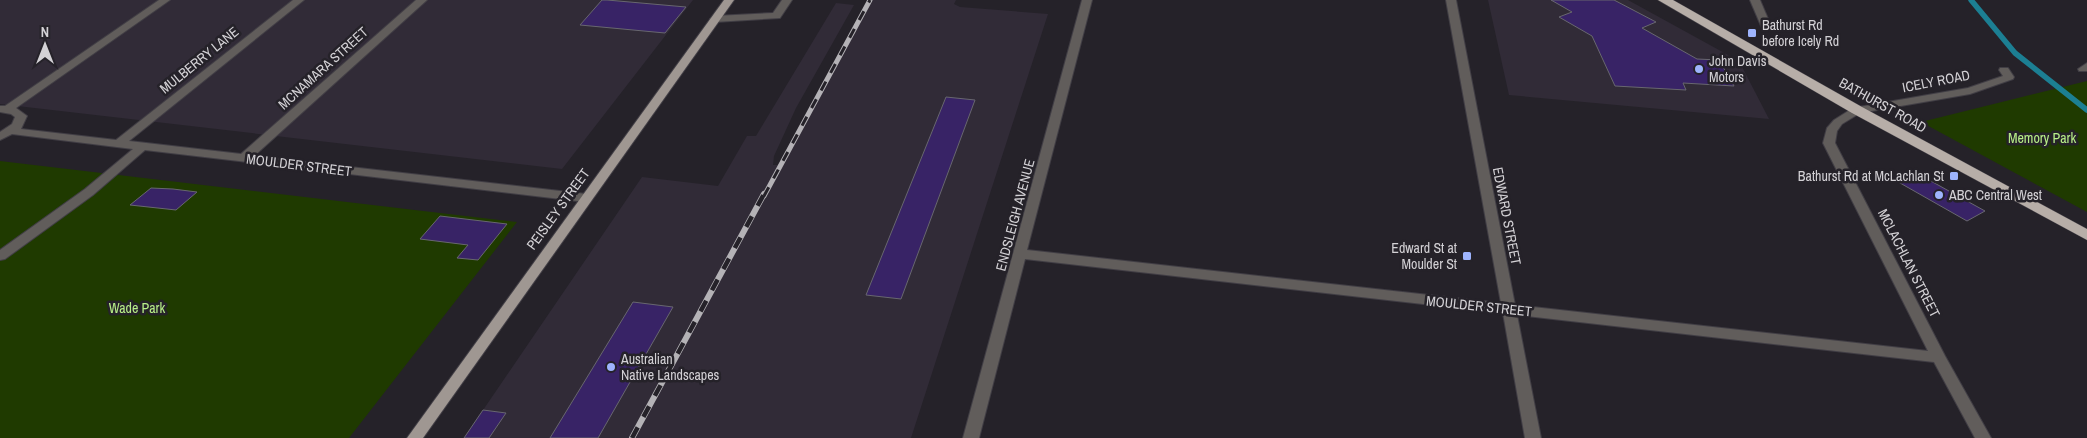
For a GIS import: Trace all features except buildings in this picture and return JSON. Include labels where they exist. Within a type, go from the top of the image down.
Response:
[{"type":"highway","name":"BATHURST ROAD","points":[[1664,0],[1857,110],[2087,235]]},
{"type":"main road","name":"PEISLEY STREET","points":[[415,438],[729,0]]},
{"type":"street","points":[[4,109],[165,0]]},
{"type":"street","name":"MULBERRY LANE","points":[[118,144],[299,0]]},
{"type":"street","name":"MCNAMARA STREET","points":[[244,158],[422,0]]},
{"type":"street","points":[[715,19],[776,16],[787,0]]},
{"type":"street","name":"ENDSLEIGH AVENUE","points":[[972,438],[1087,0]]},
{"type":"street","name":"EDWARD STREET","points":[[1451,0],[1533,438]]},
{"type":"street","points":[[1754,0],[1766,26]]},
{"type":"street","name":"ICELY ROAD","points":[[1857,110],[1970,91],[2009,77],[2004,70]]},
{"type":"street","points":[[0,138],[17,126],[21,116],[19,113],[4,109]]},
{"type":"street","name":"MCLACHLAN STREET","points":[[1857,110],[1838,122],[1831,130],[1829,143],[1938,357],[1983,438]]},
{"type":"street","name":"MOULDER STREET","points":[[12,131],[586,198]]},
{"type":"street","points":[[0,256],[86,194],[142,147]]},
{"type":"street","name":"MOULDER STREET","points":[[1020,254],[1938,357]]},
{"type":"shaded area","points":[[0,0],[693,0],[562,169],[0,104]]},
{"type":"shaded area","points":[[869,0],[956,0],[954,4],[960,7],[1048,14],[911,438],[464,438],[642,177],[718,186],[747,136],[756,136],[836,3],[854,5],[796,108],[774,156],[773,165],[778,165]]},
{"type":"shaded area","points":[[1488,0],[1628,0],[1739,61],[1769,119],[1509,95]]},
{"type":"green space","name":"Memory Park","points":[[2087,81],[2087,212],[1921,122]]},
{"type":"green space","name":"Wade Park","points":[[0,161],[517,222],[349,438],[0,438]]},
{"type":"waterway","points":[[1971,0],[2015,53],[2087,110]]},
{"type":"railway","points":[[764,196],[870,0]]},
{"type":"railway","points":[[632,438],[764,194]]},
{"type":"place","name":"Bathurst Rd before Icely Rd","points":[[1752,33]]},
{"type":"place","name":"John Davis Motors","points":[[1699,69]]},
{"type":"place","name":"Bathurst Rd at McLachlan St","points":[[1954,176]]},
{"type":"place","name":"ABC Central West","points":[[1939,195]]},
{"type":"place","name":"Edward St at Moulder St","points":[[1467,256]]},
{"type":"place","name":"Australian Native Landscapes","points":[[611,367]]}]
